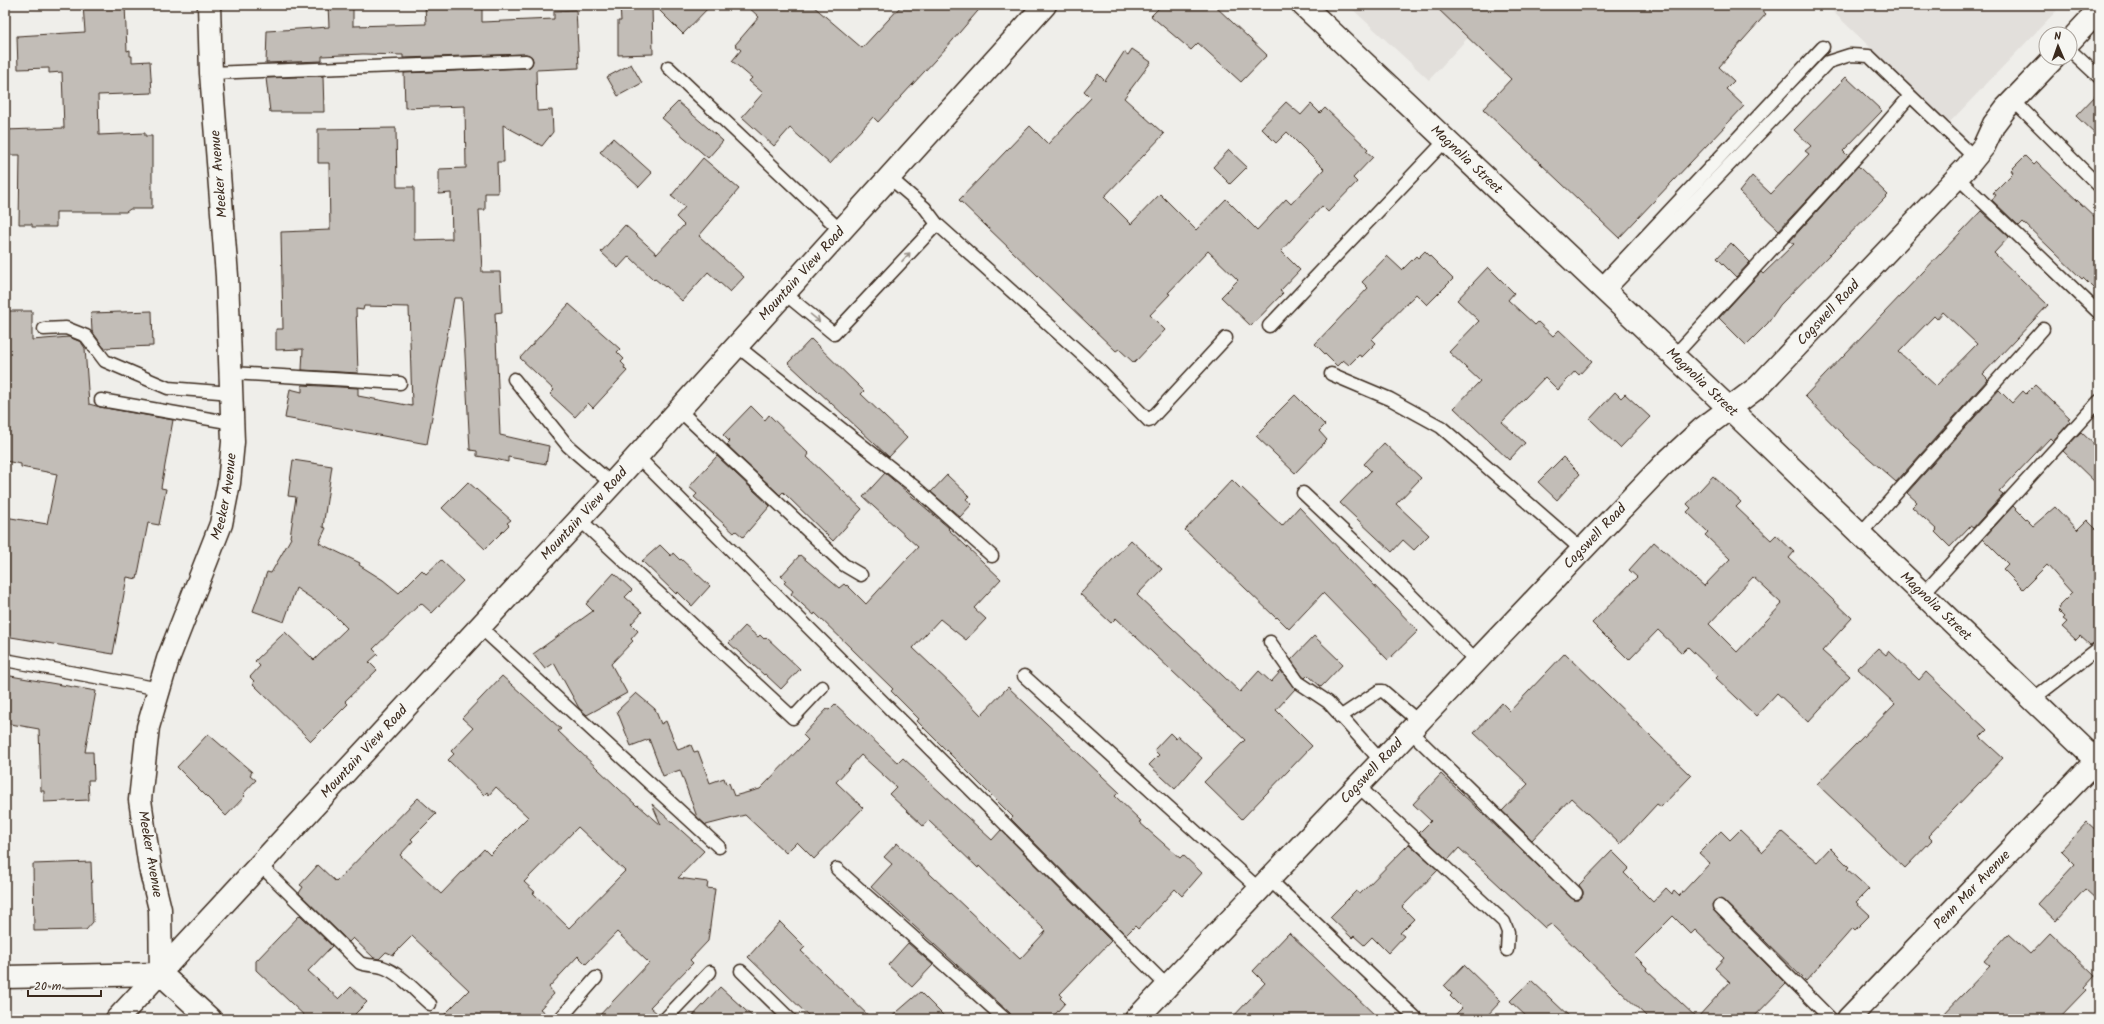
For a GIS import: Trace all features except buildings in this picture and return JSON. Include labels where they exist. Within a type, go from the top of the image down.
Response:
[{"type":"street","name":"Meeker Avenue","points":[[161,974],[160,909],[150,868],[140,800],[148,727],[168,659],[221,524],[229,483],[233,442],[228,276],[211,73],[209,5]]},
{"type":"street","name":"Mountain View Road","points":[[117,1019],[261,866],[612,484],[1045,5]]},
{"type":"street","name":"Magnolia Street","points":[[1303,5],[1730,409],[2098,761]]},
{"type":"street","points":[[2078,32],[2099,10]]},
{"type":"street","name":"Cogswell Road","points":[[1144,1016],[1167,986],[1662,466],[1702,429],[1758,387],[1957,177],[1984,146],[1994,124],[2013,100],[2046,66]]},
{"type":"street","name":"Penn Mar Avenue","points":[[1848,1019],[2098,761]]},
{"type":"street","points":[[5,977],[161,974],[210,1019]]},
{"type":"lane","points":[[1603,289],[1823,47]]},
{"type":"lane","points":[[1603,289],[1828,62],[1850,55],[1869,56],[1974,158]]},
{"type":"lane","points":[[2078,57],[2099,77]]},
{"type":"lane","points":[[211,73],[526,61]]},
{"type":"lane","points":[[668,67],[841,231]]},
{"type":"lane","points":[[1674,356],[1874,138],[1910,96]]},
{"type":"lane","points":[[2013,100],[2099,186]]},
{"type":"lane","points":[[1269,326],[1446,140]]},
{"type":"lane","points":[[890,177],[925,208],[937,224],[1097,368],[1149,421],[1226,338]]},
{"type":"lane","points":[[1957,177],[2099,313]]},
{"type":"lane","points":[[784,293],[834,334],[937,224]]},
{"type":"lane","points":[[44,329],[66,328],[86,336],[104,361],[168,388],[231,383],[400,383]]},
{"type":"lane","points":[[1860,534],[2043,330]]},
{"type":"lane","points":[[737,346],[916,488],[992,556]]},
{"type":"lane","points":[[1330,374],[1390,400],[1441,427],[1582,550]]},
{"type":"lane","points":[[514,379],[568,446],[612,484]]},
{"type":"lane","points":[[101,400],[233,423]]},
{"type":"lane","points":[[1923,594],[2099,401]]},
{"type":"lane","points":[[679,410],[844,565],[861,575]]},
{"type":"lane","points":[[637,456],[1167,986]]},
{"type":"lane","points":[[1303,493],[1402,586],[1476,661]]},
{"type":"lane","points":[[579,519],[793,718],[822,687]]},
{"type":"lane","points":[[480,626],[719,847]]},
{"type":"lane","points":[[1270,642],[1298,682],[1328,702],[1381,761]]},
{"type":"lane","points":[[2033,699],[2099,648]]},
{"type":"lane","points":[[5,660],[160,689]]},
{"type":"lane","points":[[1024,676],[1416,1018]]},
{"type":"lane","points":[[1340,717],[1379,691],[1383,691],[1414,726],[1576,893]]},
{"type":"lane","points":[[1358,786],[1504,922],[1508,932],[1507,950]]},
{"type":"lane","points":[[261,866],[360,963],[381,967],[396,974],[430,1004]]},
{"type":"lane","points":[[837,869],[1005,1019]]},
{"type":"lane","points":[[1719,906],[1831,1019]]},
{"type":"lane","points":[[741,971],[790,1019]]},
{"type":"lane","points":[[665,1019],[710,972]]},
{"type":"lane","points":[[560,1019],[596,978]]},
{"type":"shaded area","points":[[1498,5],[1429,80],[1349,6]]},
{"type":"shaded area","points":[[1826,5],[2062,5],[2042,26],[2038,26],[2038,30],[1949,123]]}]
